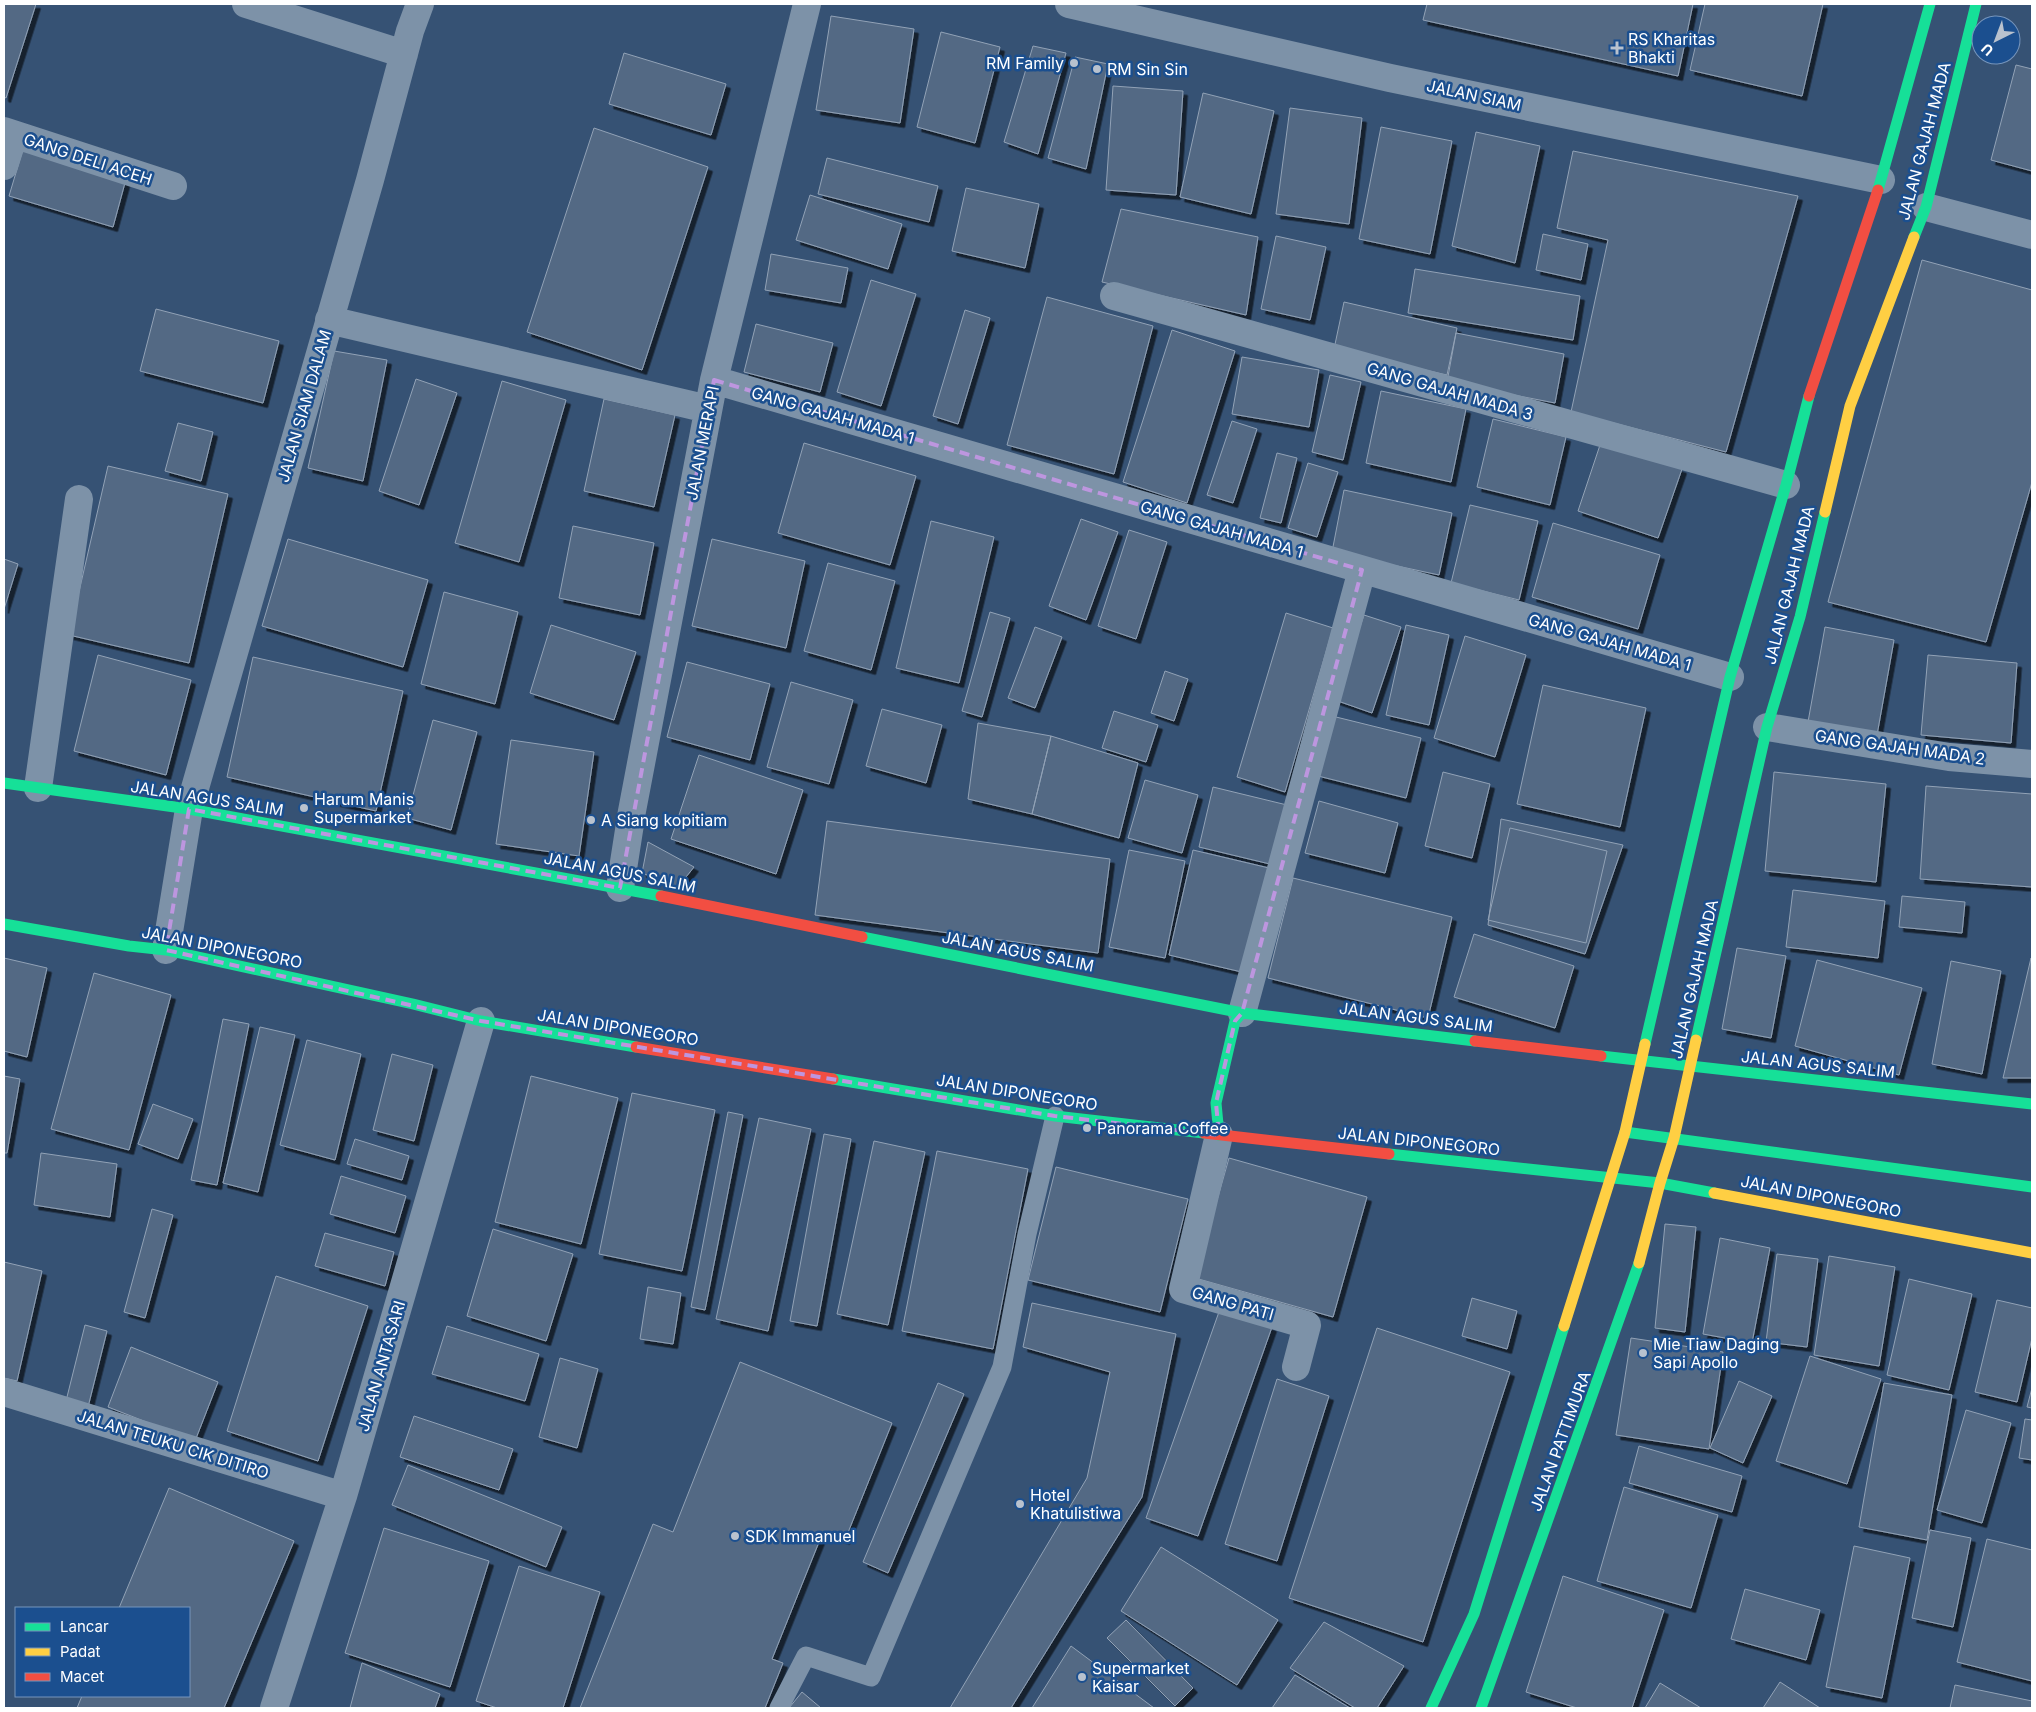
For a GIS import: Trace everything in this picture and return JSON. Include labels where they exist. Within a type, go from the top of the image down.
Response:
[{"type":"street","points":[[246,4],[404,54]]},
{"type":"street","name":"JALAN SIAM DALAM","points":[[168,939],[188,818],[404,54],[420,4]]},
{"type":"street","name":"JALAN MERAPI","points":[[620,888],[632,811],[714,380],[807,4]]},
{"type":"street","name":"JALAN SIAM","points":[[1069,4],[1390,78],[1881,180]]},
{"type":"street","name":"JALAN GAJAH MADA","points":[[1431,1708],[1477,1605],[1580,1274],[1612,1179],[1642,1060],[1730,677],[1814,391],[1881,180],[1930,4]]},
{"type":"street","name":"JALAN GAJAH MADA","points":[[1660,1183],[1674,1138],[1691,1067],[1767,727],[1800,617],[1846,404],[1926,207],[1976,4]]},
{"type":"street","points":[[4,166],[9,133]]},
{"type":"street","name":"GANG DELI ACEH","points":[[9,133],[173,186]]},
{"type":"street","points":[[1926,207],[2032,236]]},
{"type":"street","name":"GANG GAJAH MADA 3","points":[[1114,296],[1786,485]]},
{"type":"street","points":[[329,320],[708,409]]},
{"type":"street","name":"GANG GAJAH MADA 1","points":[[714,380],[1730,677]]},
{"type":"street","points":[[38,788],[79,499]]},
{"type":"street","points":[[1219,1135],[1216,1103],[1238,1017],[1362,570]]},
{"type":"street","name":"GANG GAJAH MADA 2","points":[[1767,727],[1949,758],[2032,764]]},
{"type":"street","name":"JALAN AGUS SALIM","points":[[4,783],[181,809],[188,818],[620,888],[1238,1017],[2032,1104]]},
{"type":"street","name":"JALAN DIPONEGORO","points":[[4,924],[129,946],[168,939],[481,1021],[1055,1116],[1660,1183],[2032,1253]]},
{"type":"street","name":"JALAN ANTASARI","points":[[274,1708],[343,1496],[481,1021]]},
{"type":"street","points":[[1625,1132],[2032,1187]]},
{"type":"street","name":"GANG PATI","points":[[1219,1135],[1183,1289],[1307,1325],[1296,1367]]},
{"type":"street","name":"JALAN PATTIMURA","points":[[1484,1707],[1636,1276],[1660,1183]]},
{"type":"street","name":"JALAN TEUKU CIK DITIRO","points":[[4,1392],[343,1496]]},
{"type":"lane","points":[[779,1708],[806,1656],[871,1677],[1002,1367],[1027,1234],[1055,1116]]},
{"type":"highlighted area","points":[[714,380],[1362,570],[1242,1013],[1235,1021],[1216,1103],[1219,1135],[1055,1116],[481,1021],[166,950],[189,809],[620,888]]},
{"type":"building","points":[[4,4],[36,4],[6,98],[4,97]]},
{"type":"building","name":"RS Kharitas Bhakti","points":[[1427,4],[1693,4],[1678,76],[1423,20]]},
{"type":"building","points":[[1705,4],[1823,4],[1802,96],[1690,70]]},
{"type":"building","points":[[831,16],[914,29],[900,123],[816,110]]},
{"type":"building","points":[[941,32],[1000,47],[975,143],[917,127]]},
{"type":"building","points":[[1033,46],[1066,53],[1038,154],[1004,142]]},
{"type":"building","points":[[624,53],[726,84],[711,135],[609,104]]},
{"type":"building","points":[[1075,57],[1108,64],[1086,169],[1048,158]]},
{"type":"building","points":[[2016,65],[2032,69],[2032,171],[1991,160]]},
{"type":"building","points":[[1113,86],[1183,91],[1176,195],[1106,190]]},
{"type":"building","points":[[1203,93],[1274,111],[1251,214],[1180,197]]},
{"type":"building","points":[[1290,108],[1362,118],[1349,224],[1276,214]]},
{"type":"building","points":[[1381,127],[1452,141],[1430,254],[1359,239]]},
{"type":"building","points":[[594,128],[708,167],[642,370],[527,332]]},
{"type":"building","points":[[1476,132],[1540,146],[1515,263],[1452,246]]},
{"type":"building","points":[[23,149],[126,179],[113,227],[9,196]]},
{"type":"building","points":[[1573,151],[1798,196],[1726,452],[1571,412],[1608,240],[1557,228]]},
{"type":"building","points":[[827,158],[938,186],[929,222],[818,194]]},
{"type":"building","points":[[966,188],[1039,204],[1025,268],[952,251]]},
{"type":"building","points":[[810,195],[902,224],[888,269],[796,240]]},
{"type":"building","points":[[1121,209],[1258,237],[1246,315],[1102,282]]},
{"type":"building","points":[[1543,234],[1588,244],[1581,280],[1536,270]]},
{"type":"building","points":[[1276,236],[1326,247],[1310,320],[1261,309]]},
{"type":"building","points":[[771,254],[848,268],[841,303],[765,290]]},
{"type":"building","points":[[1922,260],[2032,290],[2032,482],[1986,642],[1828,602]]},
{"type":"building","points":[[1415,269],[1580,296],[1573,340],[1408,313]]},
{"type":"building","points":[[871,280],[916,294],[881,406],[837,392]]},
{"type":"building","points":[[1047,297],[1153,326],[1114,474],[1007,445]]},
{"type":"building","points":[[1344,302],[1457,328],[1447,375],[1334,349]]},
{"type":"building","points":[[156,309],[279,341],[263,403],[140,371]]},
{"type":"building","points":[[965,310],[990,318],[958,424],[933,416]]},
{"type":"building","points":[[756,324],[833,343],[820,392],[744,372]]},
{"type":"building","points":[[1172,330],[1235,351],[1187,503],[1123,482]]},
{"type":"building","points":[[1456,333],[1564,354],[1555,403],[1447,382]]},
{"type":"building","points":[[334,351],[387,360],[363,481],[308,468]]},
{"type":"building","points":[[1242,357],[1319,370],[1309,427],[1232,414]]},
{"type":"building","points":[[1330,375],[1361,382],[1343,460],[1312,452]]},
{"type":"building","points":[[416,379],[457,393],[419,505],[379,491]]},
{"type":"building","points":[[502,381],[566,400],[519,562],[455,543]]},
{"type":"building","points":[[1381,391],[1466,409],[1451,482],[1366,463]]},
{"type":"building","points":[[604,399],[675,415],[654,507],[584,491]]},
{"type":"building","points":[[1493,419],[1566,437],[1550,505],[1477,487]]},
{"type":"building","points":[[1232,421],[1257,429],[1233,503],[1207,495]]},
{"type":"building","points":[[178,423],[213,432],[201,481],[165,471]]},
{"type":"building","points":[[1601,442],[1682,469],[1658,538],[1578,511]]},
{"type":"building","points":[[804,443],[916,476],[890,565],[778,533]]},
{"type":"building","points":[[1277,453],[1297,458],[1281,523],[1260,518]]},
{"type":"building","points":[[1308,463],[1338,472],[1317,537],[1288,528]]},
{"type":"building","points":[[108,466],[228,494],[189,663],[69,635]]},
{"type":"building","points":[[1344,490],[1452,513],[1439,575],[1332,552]]},
{"type":"building","points":[[1470,505],[1538,521],[1519,600],[1451,583]]},
{"type":"building","points":[[1081,519],[1118,532],[1086,620],[1049,606]]},
{"type":"building","points":[[931,521],[994,537],[959,683],[896,668]]},
{"type":"building","points":[[1553,523],[1660,555],[1638,629],[1532,597]]},
{"type":"building","points":[[573,526],[654,543],[640,615],[559,598]]},
{"type":"building","points":[[1129,530],[1167,542],[1136,639],[1098,626]]},
{"type":"building","points":[[288,539],[428,580],[403,667],[262,626]]},
{"type":"building","points":[[712,539],[805,561],[786,648],[692,626]]},
{"type":"building","points":[[4,559],[18,564],[4,609]]},
{"type":"building","points":[[828,563],[895,581],[871,670],[804,651]]},
{"type":"building","points":[[444,592],[518,612],[495,704],[421,684]]},
{"type":"building","points":[[990,612],[1010,618],[982,717],[962,711]]},
{"type":"building","points":[[1286,613],[1333,628],[1285,792],[1237,777]]},
{"type":"building","points":[[1364,615],[1401,627],[1372,713],[1335,700]]},
{"type":"building","points":[[551,625],[636,652],[614,720],[530,693]]},
{"type":"building","points":[[1406,625],[1449,635],[1429,725],[1386,715]]},
{"type":"building","points":[[1035,627],[1062,637],[1035,708],[1008,698]]},
{"type":"building","points":[[1825,627],[1894,640],[1877,735],[1808,722]]},
{"type":"building","points":[[1465,636],[1526,655],[1495,757],[1434,738]]},
{"type":"building","points":[[98,655],[191,680],[166,775],[74,751]]},
{"type":"building","points":[[1928,655],[2017,663],[2011,743],[1921,735]]},
{"type":"building","points":[[253,657],[403,691],[376,811],[227,777]]},
{"type":"building","points":[[687,662],[770,684],[750,760],[667,737]]},
{"type":"building","points":[[1165,671],[1188,679],[1174,721],[1151,713]]},
{"type":"building","points":[[791,682],[853,700],[829,784],[767,767]]},
{"type":"building","points":[[1543,685],[1646,708],[1620,827],[1517,804]]},
{"type":"building","points":[[882,709],[942,725],[926,783],[866,766]]},
{"type":"building","points":[[1114,711],[1158,725],[1146,762],[1102,748]]},
{"type":"building","points":[[1332,716],[1421,738],[1406,798],[1318,776]]},
{"type":"building","points":[[433,720],[477,732],[451,830],[407,818]]},
{"type":"building","points":[[978,723],[1051,736],[1032,814],[968,799]]},
{"type":"building","points":[[1051,736],[1138,763],[1119,838],[1032,814]]},
{"type":"building","points":[[511,740],[594,752],[579,856],[496,844]]},
{"type":"building","points":[[699,755],[803,790],[776,874],[671,839]]},
{"type":"building","points":[[1443,772],[1490,784],[1472,858],[1425,846]]},
{"type":"building","points":[[1774,772],[1886,784],[1876,882],[1765,871]]},
{"type":"building","points":[[1145,780],[1198,795],[1182,853],[1128,838]]},
{"type":"building","points":[[1926,786],[2032,794],[2032,887],[1920,879]]},
{"type":"building","points":[[1213,787],[1287,805],[1274,865],[1199,847]]},
{"type":"building","points":[[1319,801],[1398,823],[1385,873],[1305,853]]},
{"type":"building","points":[[1501,819],[1623,845],[1585,954],[1488,925]]},
{"type":"building","points":[[827,821],[1110,859],[1098,953],[815,915]]},
{"type":"building","points":[[1510,828],[1607,851],[1586,943],[1488,920]]},
{"type":"building","points":[[648,842],[694,867],[678,887],[642,873]]},
{"type":"building","points":[[1129,850],[1185,861],[1165,958],[1109,947]]},
{"type":"building","points":[[1193,850],[1269,868],[1246,973],[1169,955]]},
{"type":"building","points":[[1293,878],[1452,917],[1428,1018],[1268,978]]},
{"type":"building","points":[[1793,890],[1885,901],[1878,958],[1786,947]]},
{"type":"building","points":[[1902,896],[1965,902],[1962,933],[1899,927]]},
{"type":"building","points":[[1474,934],[1574,966],[1555,1028],[1454,997]]},
{"type":"building","points":[[1737,948],[1786,956],[1771,1038],[1722,1029]]},
{"type":"building","points":[[4,958],[47,968],[27,1057],[4,1051]]},
{"type":"building","points":[[2031,958],[2032,1078],[2003,1078]]},
{"type":"building","points":[[1817,960],[1922,988],[1899,1075],[1795,1046]]},
{"type":"building","points":[[1951,961],[2001,971],[1982,1074],[1932,1064]]},
{"type":"building","points":[[94,973],[171,995],[129,1150],[51,1129]]},
{"type":"building","points":[[223,1019],[249,1024],[217,1185],[191,1180]]},
{"type":"building","points":[[260,1027],[295,1035],[258,1192],[223,1183]]},
{"type":"building","points":[[307,1040],[361,1054],[335,1160],[280,1145]]},
{"type":"building","points":[[392,1054],[433,1065],[414,1141],[373,1130]]},
{"type":"building","points":[[4,1076],[20,1079],[7,1153],[4,1153]]},
{"type":"building","points":[[531,1076],[618,1098],[581,1244],[495,1222]]},
{"type":"building","points":[[632,1093],[715,1110],[682,1271],[599,1254]]},
{"type":"building","points":[[153,1104],[193,1119],[178,1159],[138,1144]]},
{"type":"building","points":[[728,1112],[743,1115],[705,1310],[691,1307]]},
{"type":"building","points":[[759,1118],[811,1129],[768,1331],[716,1319]]},
{"type":"building","points":[[824,1134],[851,1139],[817,1326],[790,1321]]},
{"type":"building","points":[[355,1139],[409,1156],[402,1180],[347,1164]]},
{"type":"building","points":[[874,1141],[925,1152],[888,1325],[837,1314]]},
{"type":"building","points":[[937,1151],[1028,1169],[993,1349],[902,1331]]},
{"type":"building","points":[[41,1153],[117,1164],[110,1217],[34,1205]]},
{"type":"building","points":[[1229,1158],[1367,1197],[1333,1317],[1195,1278]]},
{"type":"building","points":[[1056,1167],[1188,1199],[1160,1312],[1028,1280]]},
{"type":"building","points":[[341,1176],[406,1196],[395,1233],[330,1214]]},
{"type":"building","points":[[152,1209],[173,1215],[145,1318],[124,1312]]},
{"type":"building","points":[[1665,1224],[1696,1227],[1685,1332],[1655,1328]]},
{"type":"building","points":[[493,1229],[573,1254],[546,1341],[467,1316]]},
{"type":"building","points":[[325,1233],[394,1252],[385,1286],[315,1266]]},
{"type":"building","points":[[1720,1238],[1770,1248],[1752,1343],[1703,1334]]},
{"type":"building","points":[[1777,1254],[1818,1259],[1807,1347],[1766,1342]]},
{"type":"building","points":[[1829,1256],[1895,1267],[1879,1366],[1814,1355]]},
{"type":"building","points":[[4,1262],[42,1271],[17,1381],[4,1378]]},
{"type":"building","points":[[276,1276],[368,1306],[318,1461],[227,1431]]},
{"type":"building","points":[[1909,1279],[1972,1294],[1949,1390],[1887,1375]]},
{"type":"building","points":[[648,1287],[681,1293],[673,1344],[640,1339]]},
{"type":"building","points":[[1472,1298],[1517,1311],[1507,1349],[1462,1336]]},
{"type":"building","points":[[1997,1300],[2032,1308],[2032,1338],[2017,1402],[1975,1392]]},
{"type":"building","points":[[1032,1303],[1176,1334],[1142,1497],[1011,1708],[950,1708],[1087,1478],[1110,1372],[1023,1347]]},
{"type":"building","points":[[1220,1309],[1272,1327],[1198,1536],[1146,1518]]},
{"type":"building","points":[[85,1325],[107,1331],[88,1407],[66,1401]]},
{"type":"building","points":[[447,1326],[539,1354],[525,1401],[432,1374]]},
{"type":"building","points":[[1377,1328],[1510,1372],[1423,1642],[1289,1598]]},
{"type":"building","points":[[1631,1338],[1723,1352],[1709,1449],[1616,1435]]},
{"type":"building","points":[[131,1347],[218,1382],[195,1441],[108,1407]]},
{"type":"building","points":[[1810,1356],[1881,1379],[1847,1484],[1776,1461]]},
{"type":"building","points":[[560,1358],[598,1369],[577,1448],[539,1437]]},
{"type":"building","name":"SDK Immanuel","points":[[740,1362],[892,1423],[845,1540],[823,1532],[772,1659],[783,1663],[765,1708],[580,1708],[653,1524],[673,1532]]},
{"type":"building","points":[[1277,1379],[1329,1396],[1277,1561],[1225,1544]]},
{"type":"building","points":[[1739,1381],[1772,1396],[1743,1463],[1710,1448]]},
{"type":"building","points":[[938,1383],[964,1394],[888,1573],[863,1562]]},
{"type":"building","points":[[1884,1383],[1952,1395],[1927,1540],[1859,1527]]},
{"type":"building","points":[[2032,1388],[2032,1408],[2027,1407]]},
{"type":"building","points":[[1966,1410],[2011,1423],[1982,1523],[1937,1510]]},
{"type":"building","points":[[414,1416],[513,1449],[499,1490],[400,1457]]},
{"type":"building","points":[[2025,1419],[2032,1420],[2032,1460],[2019,1458]]},
{"type":"building","points":[[1639,1446],[1742,1476],[1732,1512],[1629,1483]]},
{"type":"building","points":[[408,1465],[562,1527],[546,1567],[392,1505]]},
{"type":"building","points":[[1624,1487],[1718,1515],[1691,1608],[1597,1581]]},
{"type":"building","points":[[169,1488],[294,1541],[224,1708],[77,1708],[82,1697],[190,1697],[190,1607],[119,1607]]},
{"type":"building","points":[[384,1528],[489,1561],[450,1687],[345,1653]]},
{"type":"building","points":[[1930,1530],[1971,1538],[1953,1627],[1912,1618]]},
{"type":"building","points":[[1987,1539],[2032,1550],[2032,1681],[1957,1662]]},
{"type":"building","points":[[1854,1546],[1910,1558],[1882,1698],[1826,1687]]},
{"type":"building","points":[[1161,1547],[1278,1620],[1237,1685],[1121,1611]]},
{"type":"building","points":[[519,1566],[600,1592],[563,1708],[497,1708],[476,1701]]},
{"type":"building","points":[[1563,1576],[1664,1610],[1632,1708],[1577,1708],[1526,1692]]},
{"type":"building","points":[[1745,1589],[1820,1610],[1806,1660],[1731,1639]]},
{"type":"building","points":[[1126,1620],[1193,1688],[1175,1706],[1107,1638]]},
{"type":"building","points":[[1324,1622],[1404,1666],[1377,1708],[1355,1708],[1290,1668]]},
{"type":"building","name":"Supermarket Kaisar","points":[[1071,1646],[1154,1708],[1032,1708]]},
{"type":"building","points":[[362,1663],[440,1694],[435,1708],[350,1708]]},
{"type":"building","points":[[1295,1675],[1350,1708],[1272,1708]]},
{"type":"building","points":[[1780,1682],[1820,1708],[1763,1708]]},
{"type":"building","points":[[1660,1683],[1701,1708],[1645,1708]]},
{"type":"building","points":[[1955,1685],[2032,1701],[2032,1708],[1950,1708]]},
{"type":"building","points":[[802,1692],[821,1708],[789,1708]]},
{"type":"traffic: fast","points":[[1878,190],[1930,4]]},
{"type":"traffic: fast","points":[[1914,237],[1926,207],[1976,4]]},
{"type":"traffic: fast","points":[[1645,1044],[1730,677],[1786,485],[1809,396]]},
{"type":"traffic: fast","points":[[1696,1040],[1767,727],[1800,617],[1825,512]]},
{"type":"traffic: fast","points":[[4,783],[189,809],[661,896]]},
{"type":"traffic: fast","points":[[4,924],[129,946],[166,950],[413,1004],[481,1021],[636,1047]]},
{"type":"traffic: fast","points":[[862,937],[1242,1013],[1475,1041]]},
{"type":"traffic: fast","points":[[1219,1135],[1216,1103],[1235,1021],[1242,1013]]},
{"type":"traffic: fast","points":[[1601,1056],[2032,1104]]},
{"type":"traffic: fast","points":[[833,1079],[1055,1116],[1204,1133]]},
{"type":"traffic: fast","points":[[1625,1132],[2032,1187]]},
{"type":"traffic: fast","points":[[1389,1154],[1660,1183],[1714,1193]]},
{"type":"traffic: fast","points":[[1481,1708],[1639,1263]]},
{"type":"traffic: fast","points":[[1431,1708],[1474,1614],[1564,1326]]},
{"type":"traffic: slow","points":[[1825,512],[1850,406],[1914,237]]},
{"type":"traffic: slow","points":[[1639,1263],[1674,1138],[1696,1040]]},
{"type":"traffic: slow","points":[[1564,1326],[1625,1132],[1645,1044]]},
{"type":"traffic: slow","points":[[1714,1193],[2032,1253]]},
{"type":"traffic: jam","points":[[1809,396],[1878,190]]},
{"type":"traffic: jam","points":[[661,896],[862,937]]},
{"type":"traffic: jam","points":[[1475,1041],[1601,1056]]},
{"type":"traffic: jam","points":[[636,1047],[833,1079]]},
{"type":"traffic: jam","points":[[1204,1133],[1389,1154]]},
{"type":"place","name":"RS Kharitas Bhakti","points":[[1617,48]]},
{"type":"place","name":"RM Family","points":[[1074,63]]},
{"type":"place","name":"RM Sin Sin","points":[[1097,69]]},
{"type":"place","name":"Harum Manis Supermarket","points":[[304,808]]},
{"type":"place","name":"A Siang kopitiam","points":[[591,820]]},
{"type":"place","name":"Panorama Coffee","points":[[1087,1128]]},
{"type":"place","name":"Mie Tiaw Daging Sapi Apollo","points":[[1643,1353]]},
{"type":"place","name":"Hotel Khatulistiwa","points":[[1020,1504]]},
{"type":"place","name":"SDK Immanuel","points":[[735,1536]]},
{"type":"place","name":"Supermarket Kaisar","points":[[1082,1677]]}]
